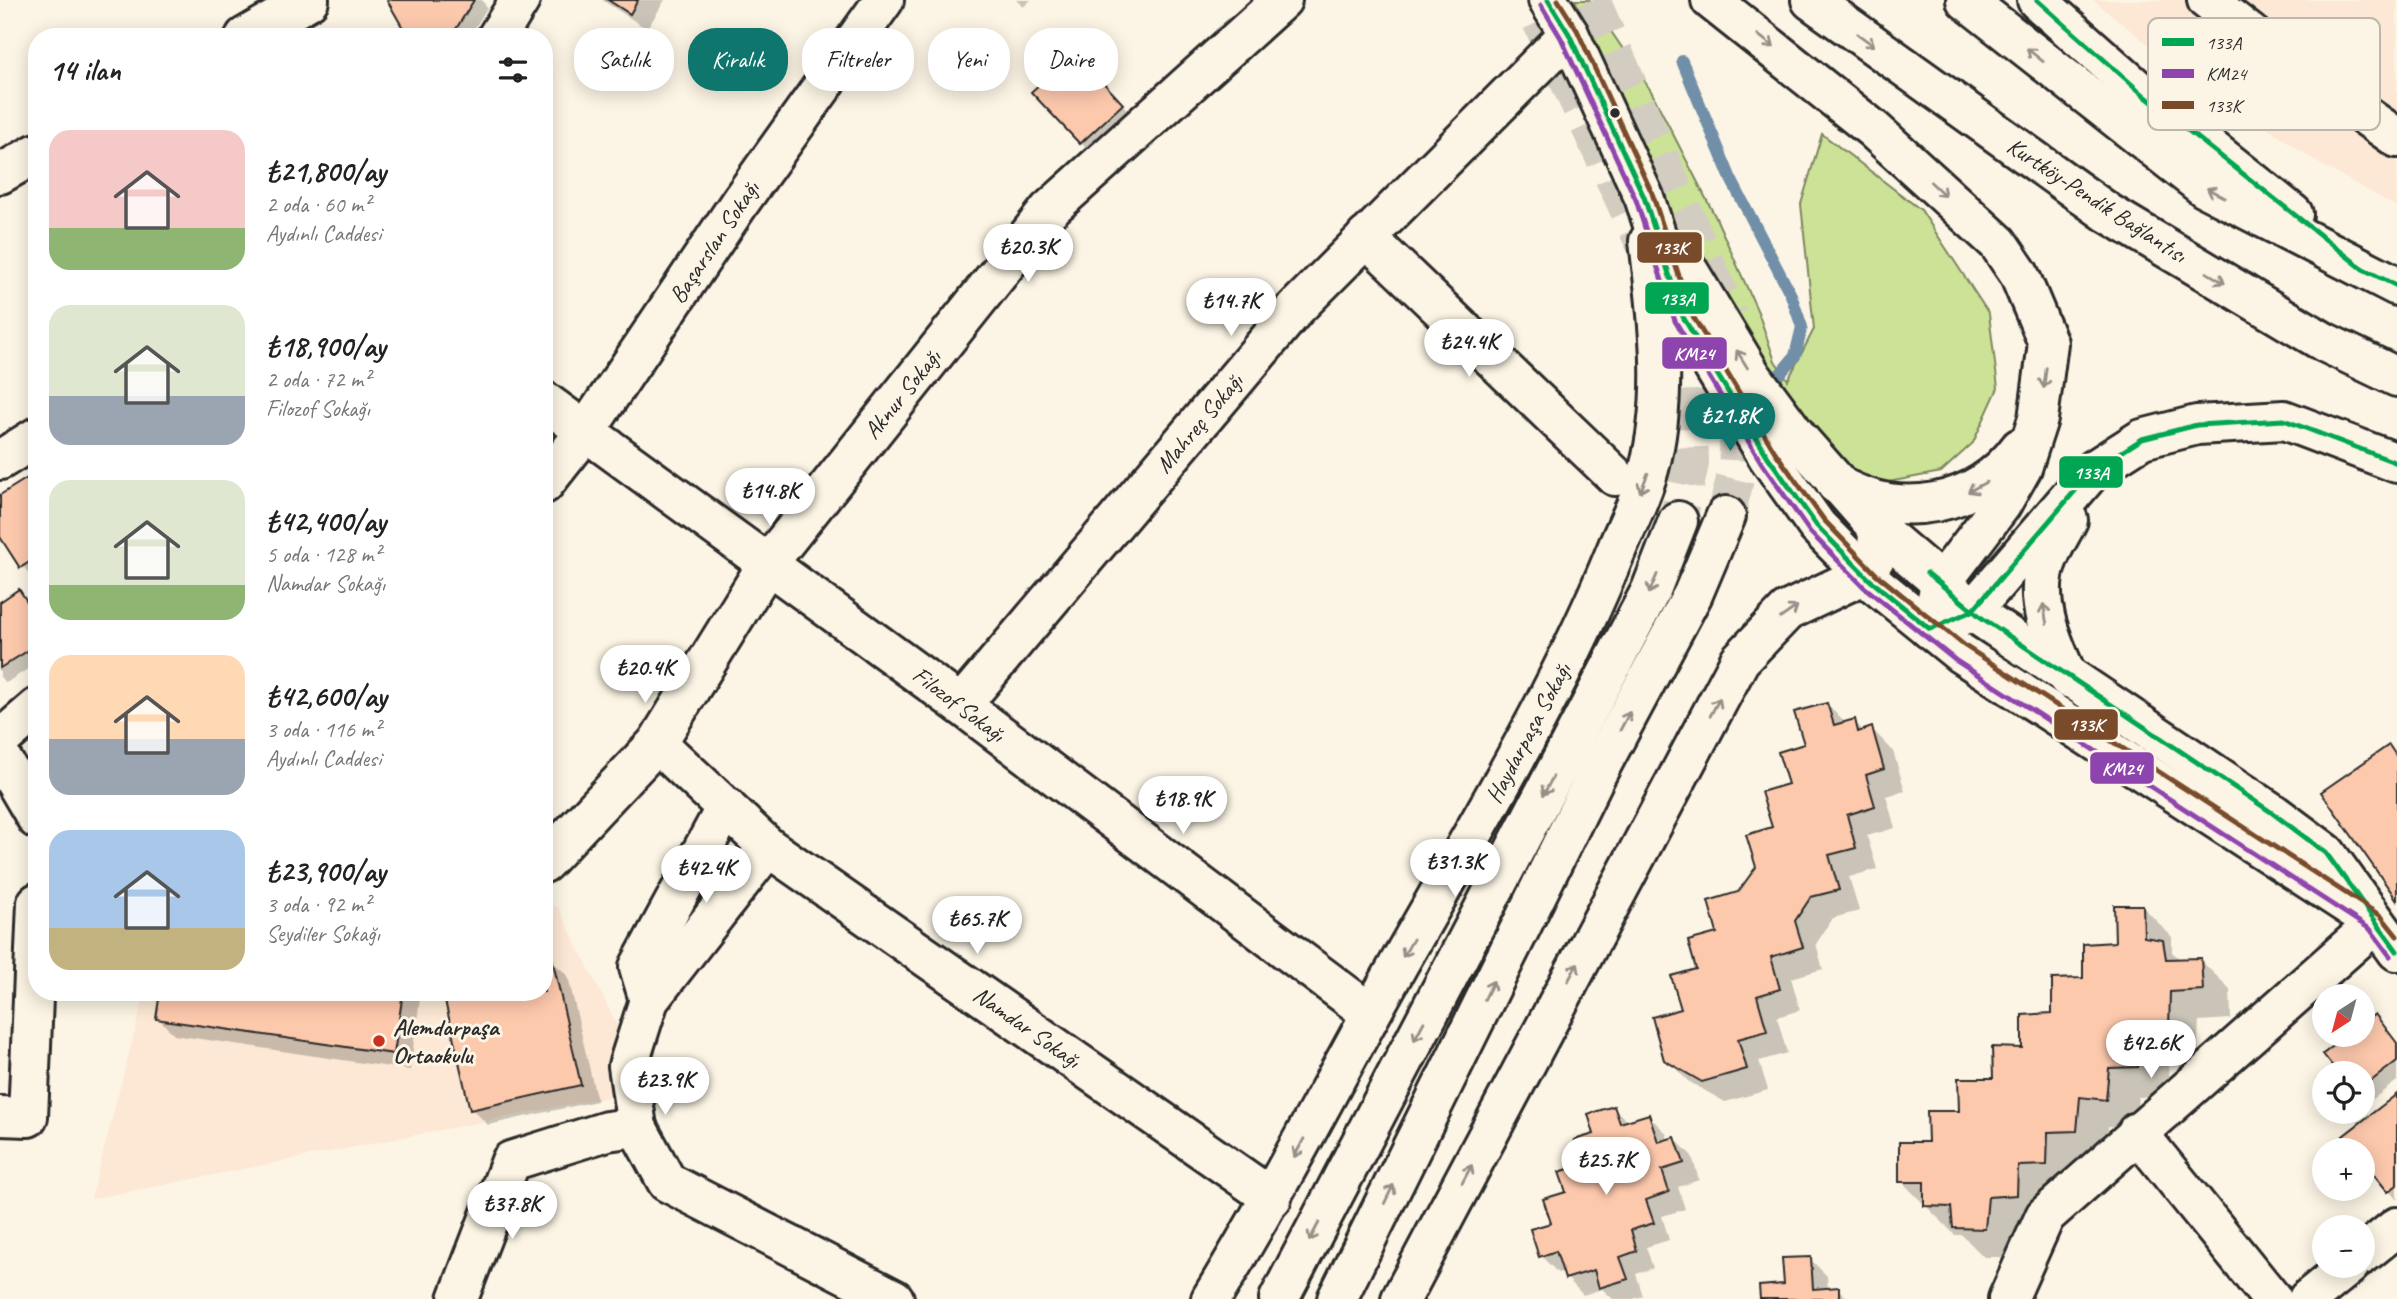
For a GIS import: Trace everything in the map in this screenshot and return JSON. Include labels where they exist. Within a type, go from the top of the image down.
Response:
[{"type":"main road","points":[[503,28],[520,0]]},
{"type":"main road","name":"Aknur Sokağı","points":[[553,853],[657,743],[768,563],[1049,210],[1282,0]]},
{"type":"main road","points":[[1548,0],[1569,34],[1644,197],[1752,376],[1836,484],[1878,529],[1972,611],[2271,812],[2326,853],[2387,937]]},
{"type":"main road","points":[[1711,0],[1873,129],[1998,243],[2019,274],[2048,343],[2038,419],[2013,487],[1940,585],[1930,629]]},
{"type":"main road","name":"Kurtköy-Pendik Bağlantısı","points":[[1811,0],[2108,213],[2324,342],[2397,377]]},
{"type":"main road","points":[[1966,0],[2205,188],[2397,286]]},
{"type":"main road","points":[[2037,0],[2148,99]]},
{"type":"main road","points":[[2207,0],[2230,18]]},
{"type":"main road","name":"Başarslan Sokağı","points":[[553,473],[586,431],[874,3]]},
{"type":"main road","name":"Mahreç Sokağı","points":[[961,705],[1295,309],[1569,34]]},
{"type":"main road","points":[[2380,126],[2397,138]]},
{"type":"main road","points":[[2188,130],[2363,269]]},
{"type":"main road","points":[[0,174],[28,158]]},
{"type":"main road","points":[[1644,197],[1682,317],[1797,500],[1817,526],[1865,574],[1930,629],[2005,682],[2387,937]]},
{"type":"main road","name":"Haydarpaşa Sokağı","points":[[1212,1299],[1272,1198],[1370,1013],[1543,712],[1603,584],[1649,469],[1658,401],[1661,344],[1644,197]]},
{"type":"main road","points":[[1366,237],[1615,476]]},
{"type":"main road","name":"Filozof Sokağı","points":[[553,407],[961,705],[1370,1013]]},
{"type":"main road","points":[[1836,484],[1882,503],[1920,505],[1956,497],[1978,487],[2006,465],[2038,419]]},
{"type":"main road","points":[[1930,629],[1972,611],[2092,471],[2142,439],[2197,425],[2284,420],[2397,463]]},
{"type":"main road","points":[[0,460],[28,443]]},
{"type":"main road","points":[[2068,678],[2050,636],[2042,592],[2046,565],[2092,471]]},
{"type":"main road","points":[[1336,1299],[1595,775],[1693,594],[1726,516]]},
{"type":"main road","points":[[1279,1299],[1651,590],[1678,521]]},
{"type":"main road","points":[[1401,1299],[1740,660],[1787,611],[1865,574],[1877,555],[1878,529]]},
{"type":"main road","points":[[0,740],[28,716]]},
{"type":"main road","name":"Namdar Sokağı","points":[[657,743],[768,847],[1272,1198]]},
{"type":"main road","points":[[0,756],[28,804]]},
{"type":"main road","points":[[649,1000],[639,967],[726,807]]},
{"type":"main road","points":[[768,847],[649,1000],[628,1066],[636,1127],[667,1182],[894,1299]]},
{"type":"main road","points":[[2008,1299],[2045,1216],[2137,1132],[2387,937]]},
{"type":"main road","points":[[0,1116],[28,1117],[33,1001]]},
{"type":"main road","points":[[458,1299],[511,1161],[607,1131],[636,1127]]},
{"type":"main road","points":[[2137,1132],[2272,1299]]},
{"type":"main road","points":[[2375,1245],[2397,1227]]},
{"type":"main road","points":[[2308,1299],[2334,1278]]},
{"type":"shaded area","points":[[2093,0],[2397,0],[2397,207],[2318,163],[2271,130],[2380,130],[2380,18],[2148,18],[2148,44]]},
{"type":"shaded area","name":"Alemdarpaşa Ortaokulu","points":[[553,906],[558,907],[649,1089],[91,1199],[143,1001],[553,1001]]},
{"type":"green space","points":[[1575,0],[1590,0],[1651,91],[1716,218],[1758,312],[1775,361],[1788,380],[1814,329],[1801,204],[1822,134],[1921,210],[1989,314],[1998,388],[1973,443],[1941,472],[1878,484],[1831,469],[1685,254]]},
{"type":"building","points":[[387,0],[474,0],[457,28],[403,28]]},
{"type":"building","points":[[608,0],[638,0],[630,14]]},
{"type":"building","points":[[1111,91],[1123,104],[1080,144],[1031,92]]},
{"type":"building","points":[[28,478],[28,563],[20,568],[0,537],[0,495]]},
{"type":"building","points":[[19,589],[28,603],[28,651],[0,668],[0,602]]},
{"type":"building","points":[[1827,703],[1834,725],[1855,719],[1858,732],[1872,727],[1884,769],[1866,775],[1875,806],[1847,815],[1856,848],[1829,855],[1839,890],[1811,897],[1795,921],[1803,947],[1771,957],[1780,989],[1757,996],[1767,1031],[1738,1039],[1747,1069],[1702,1082],[1664,1060],[1652,1017],[1681,1009],[1671,976],[1696,969],[1688,941],[1717,933],[1708,901],[1738,892],[1756,867],[1746,835],[1772,827],[1761,792],[1788,784],[1778,752],[1804,744],[1794,712]]},
{"type":"building","points":[[2389,745],[2397,757],[2397,900],[2321,792]]},
{"type":"building","points":[[2114,905],[2143,905],[2144,937],[2163,940],[2166,959],[2201,958],[2203,990],[2170,992],[2169,1029],[2140,1030],[2138,1067],[2109,1068],[2106,1100],[2080,1097],[2077,1131],[2048,1132],[2047,1165],[2018,1166],[2017,1195],[1988,1197],[1985,1229],[1953,1228],[1951,1207],[1924,1206],[1924,1182],[1899,1182],[1899,1142],[1928,1142],[1927,1111],[1959,1111],[1958,1078],[1993,1078],[1992,1047],[2022,1048],[2022,1015],[2052,1013],[2052,979],[2083,978],[2083,944],[2115,942]]},
{"type":"building","points":[[553,962],[581,1085],[470,1110],[445,1001],[553,1001]]},
{"type":"building","points":[[159,1001],[402,1001],[394,1054],[156,1019]]},
{"type":"building","points":[[2375,1014],[2397,1043],[2397,1061],[2375,1078],[2375,1061],[2329,1061],[2323,1054],[2332,1047],[2375,1047]]},
{"type":"building","points":[[2397,1094],[2397,1185],[2388,1192],[2375,1176],[2375,1138],[2343,1136],[2358,1124],[2375,1124],[2375,1111]]},
{"type":"building","points":[[1614,1106],[1620,1123],[1649,1114],[1658,1142],[1675,1137],[1684,1163],[1662,1170],[1669,1192],[1646,1200],[1654,1223],[1631,1230],[1637,1251],[1620,1257],[1628,1279],[1599,1288],[1594,1270],[1565,1279],[1556,1251],[1539,1257],[1530,1229],[1551,1223],[1543,1199],[1566,1192],[1559,1172],[1581,1165],[1574,1140],[1594,1134],[1588,1114]]},
{"type":"building","points":[[1811,1257],[1813,1289],[1839,1287],[1839,1299],[1760,1299],[1759,1286],[1784,1284],[1782,1258]]},
{"type":"waterway","points":[[1682,61],[1731,179],[1791,295],[1802,327],[1795,356],[1780,374]]},
{"type":"tunnel","points":[[1591,0],[1729,317]]},
{"type":"tunnel","points":[[1541,21],[1646,247],[1688,379],[1690,463],[1678,521]]},
{"type":"tunnel","points":[[1726,516],[1737,471],[1741,394]]},
{"type":"transit line","name":"133A","points":[[1548,0],[1569,34],[1644,197],[1683,317],[1714,369],[1768,457],[1817,526],[1870,580],[1930,629],[1972,611],[2092,471],[2142,439],[2197,425],[2284,420],[2397,463]]},
{"type":"transit line","name":"133K","points":[[1558,0],[1577,30],[1652,193],[1691,313],[1775,452],[1824,520],[1876,574],[1965,646],[2381,916],[2397,936]]},
{"type":"transit line","name":"133A","points":[[2037,0],[2148,99]]},
{"type":"transit line","name":"KM24","points":[[1541,5],[1561,38],[1636,200],[1675,321],[1761,462],[1810,532],[1864,587],[1955,660],[2370,929],[2390,956]]},
{"type":"transit line","name":"133A","points":[[2188,130],[2363,269],[2397,286]]},
{"type":"transit line","name":"133A","points":[[1927,573],[1982,618],[2271,812],[2326,853],[2397,951]]},
{"type":"place","name":"Alemdarpaşa Ortaokulu","points":[[379,1041]]}]
